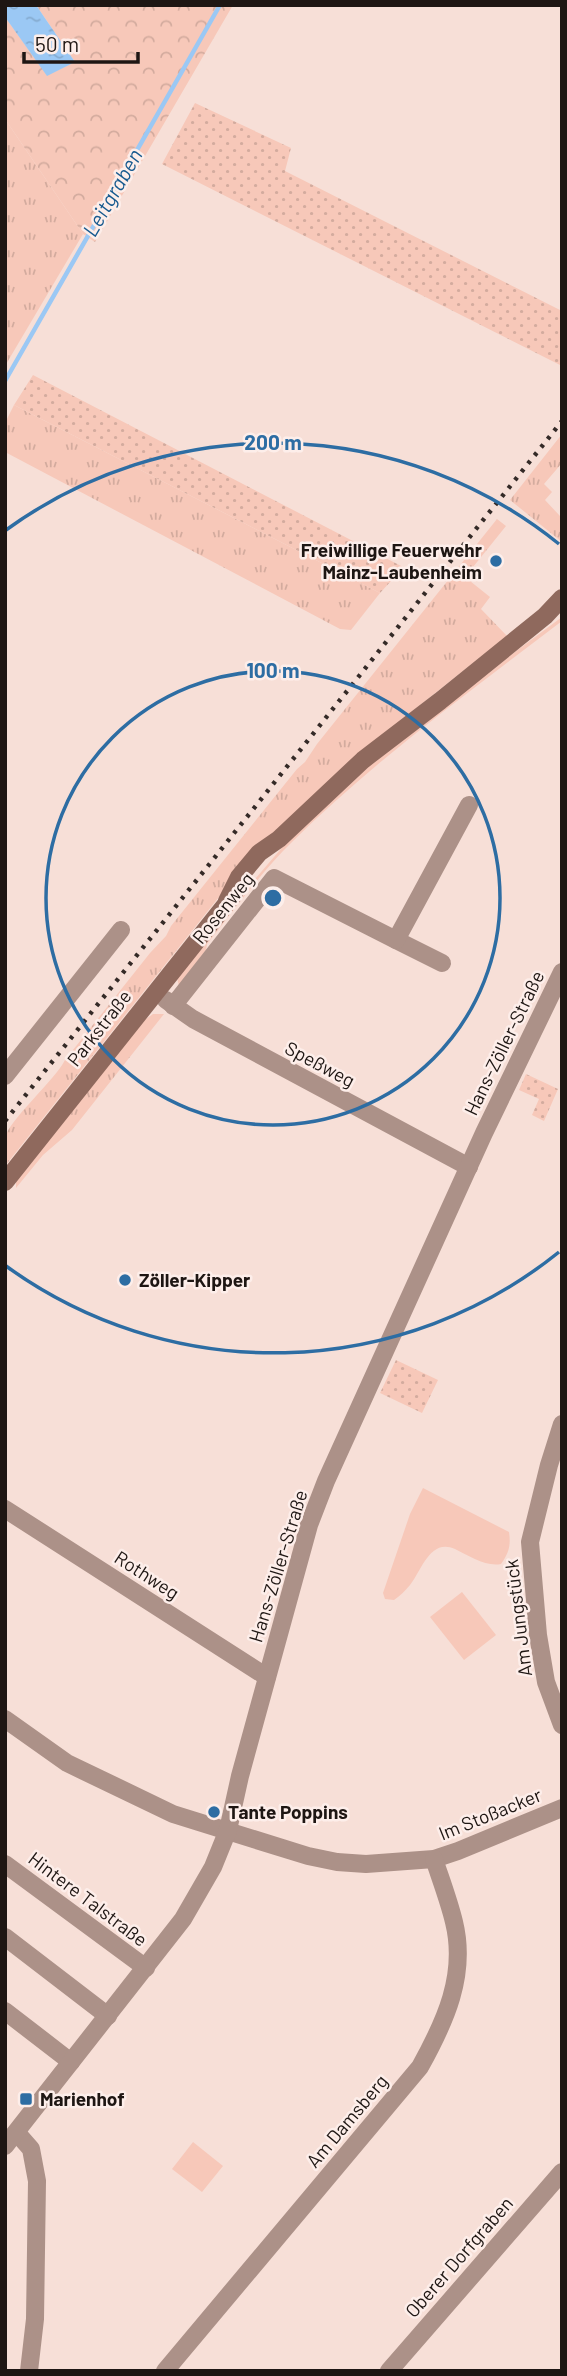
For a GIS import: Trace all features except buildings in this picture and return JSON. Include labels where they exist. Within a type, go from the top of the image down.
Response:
[{"type":"main road","name":"Parkstraße","points":[[5,1182],[227,901],[239,877],[260,853],[279,839],[363,760],[545,616],[562,598]]},
{"type":"main road","name":"Parkstraße","points":[[545,616],[562,607]]},
{"type":"street","points":[[396,940],[469,805]]},
{"type":"street","name":"Rosenweg","points":[[173,1006],[274,878],[442,964]]},
{"type":"street","points":[[5,1076],[121,930]]},
{"type":"street","name":"Hans-Zöller-Straße","points":[[11,2140],[183,1919],[213,1867],[228,1830],[309,1525],[326,1481],[468,1167],[562,972]]},
{"type":"street","name":"Speßweg","points":[[155,991],[193,1019],[468,1167]]},
{"type":"street","name":"Am Jungstück","points":[[562,1424],[530,1542],[546,1682],[562,1725]]},
{"type":"street","name":"Rothweg","points":[[5,1508],[267,1677]]},
{"type":"street","name":"Im Stoßacker","points":[[5,1719],[67,1763],[173,1814],[308,1856],[337,1862],[366,1864],[434,1859],[562,1808]]},
{"type":"street","name":"Am Damsberg","points":[[164,2371],[420,2067],[439,2033],[456,1981],[458,1947],[454,1923],[434,1859]]},
{"type":"street","name":"Hintere Talstraße","points":[[5,1864],[146,1968]]},
{"type":"street","points":[[5,1937],[108,2016]]},
{"type":"street","points":[[5,2011],[71,2062]]},
{"type":"street","points":[[11,2140],[31,2149],[37,2181],[35,2319],[29,2371]]},
{"type":"street","name":"Oberer Dorfgraben","points":[[390,2371],[562,2172]]},
{"type":"green space","points":[[36,5],[233,5],[95,242],[83,234],[5,119],[5,17],[47,75],[75,62]]},
{"type":"green space","points":[[195,103],[291,148],[285,171],[562,311],[562,366],[162,164]]},
{"type":"green space","points":[[5,119],[83,234],[5,366]]},
{"type":"green space","points":[[33,375],[404,567],[380,593],[14,405]]},
{"type":"green space","points":[[14,405],[380,593],[351,630],[340,629],[5,452],[5,423]]},
{"type":"green space","points":[[562,434],[562,463],[544,484],[552,492],[545,500],[562,515],[562,542],[510,500]]},
{"type":"green space","points":[[497,519],[506,526],[465,577],[490,597],[481,609],[507,636],[356,756],[250,858],[5,1166],[5,1138],[14,1121],[166,936],[171,926]]},
{"type":"green space","points":[[562,617],[562,621],[390,754],[324,811],[270,865],[207,944],[206,950],[179,986],[177,978],[238,899],[292,836],[337,791],[466,688]]},
{"type":"green space","points":[[153,1014],[164,1014],[72,1130],[43,1155],[16,1188],[16,1181],[139,1024]]},
{"type":"green space","points":[[526,1074],[558,1089],[544,1121],[532,1115],[539,1099],[519,1090]]},
{"type":"green space","points":[[396,1360],[438,1380],[422,1413],[380,1393]]},
{"type":"green space","points":[[423,1488],[509,1532],[508,1552],[501,1564],[495,1565],[455,1549],[439,1548],[428,1557],[402,1593],[394,1600],[385,1599],[383,1593],[410,1514]]},
{"type":"green space","points":[[462,1592],[496,1635],[464,1660],[430,1617]]},
{"type":"green space","points":[[193,2142],[223,2166],[202,2192],[172,2169]]},
{"type":"water","points":[[5,5],[36,5],[75,62],[47,76],[5,17]]},
{"type":"waterway","name":"Leitgraben","points":[[5,381],[220,5]]},
{"type":"railway","points":[[5,1121],[562,421]]},
{"type":"place","name":"Freiwillige Feuerwehr Mainz-Laubenheim","points":[[496,561]]},
{"type":"place","name":"Zöller-Kipper","points":[[125,1280]]},
{"type":"place","name":"Tante Poppins","points":[[214,1812]]},
{"type":"place","name":"Marienhof","points":[[26,2099]]}]
